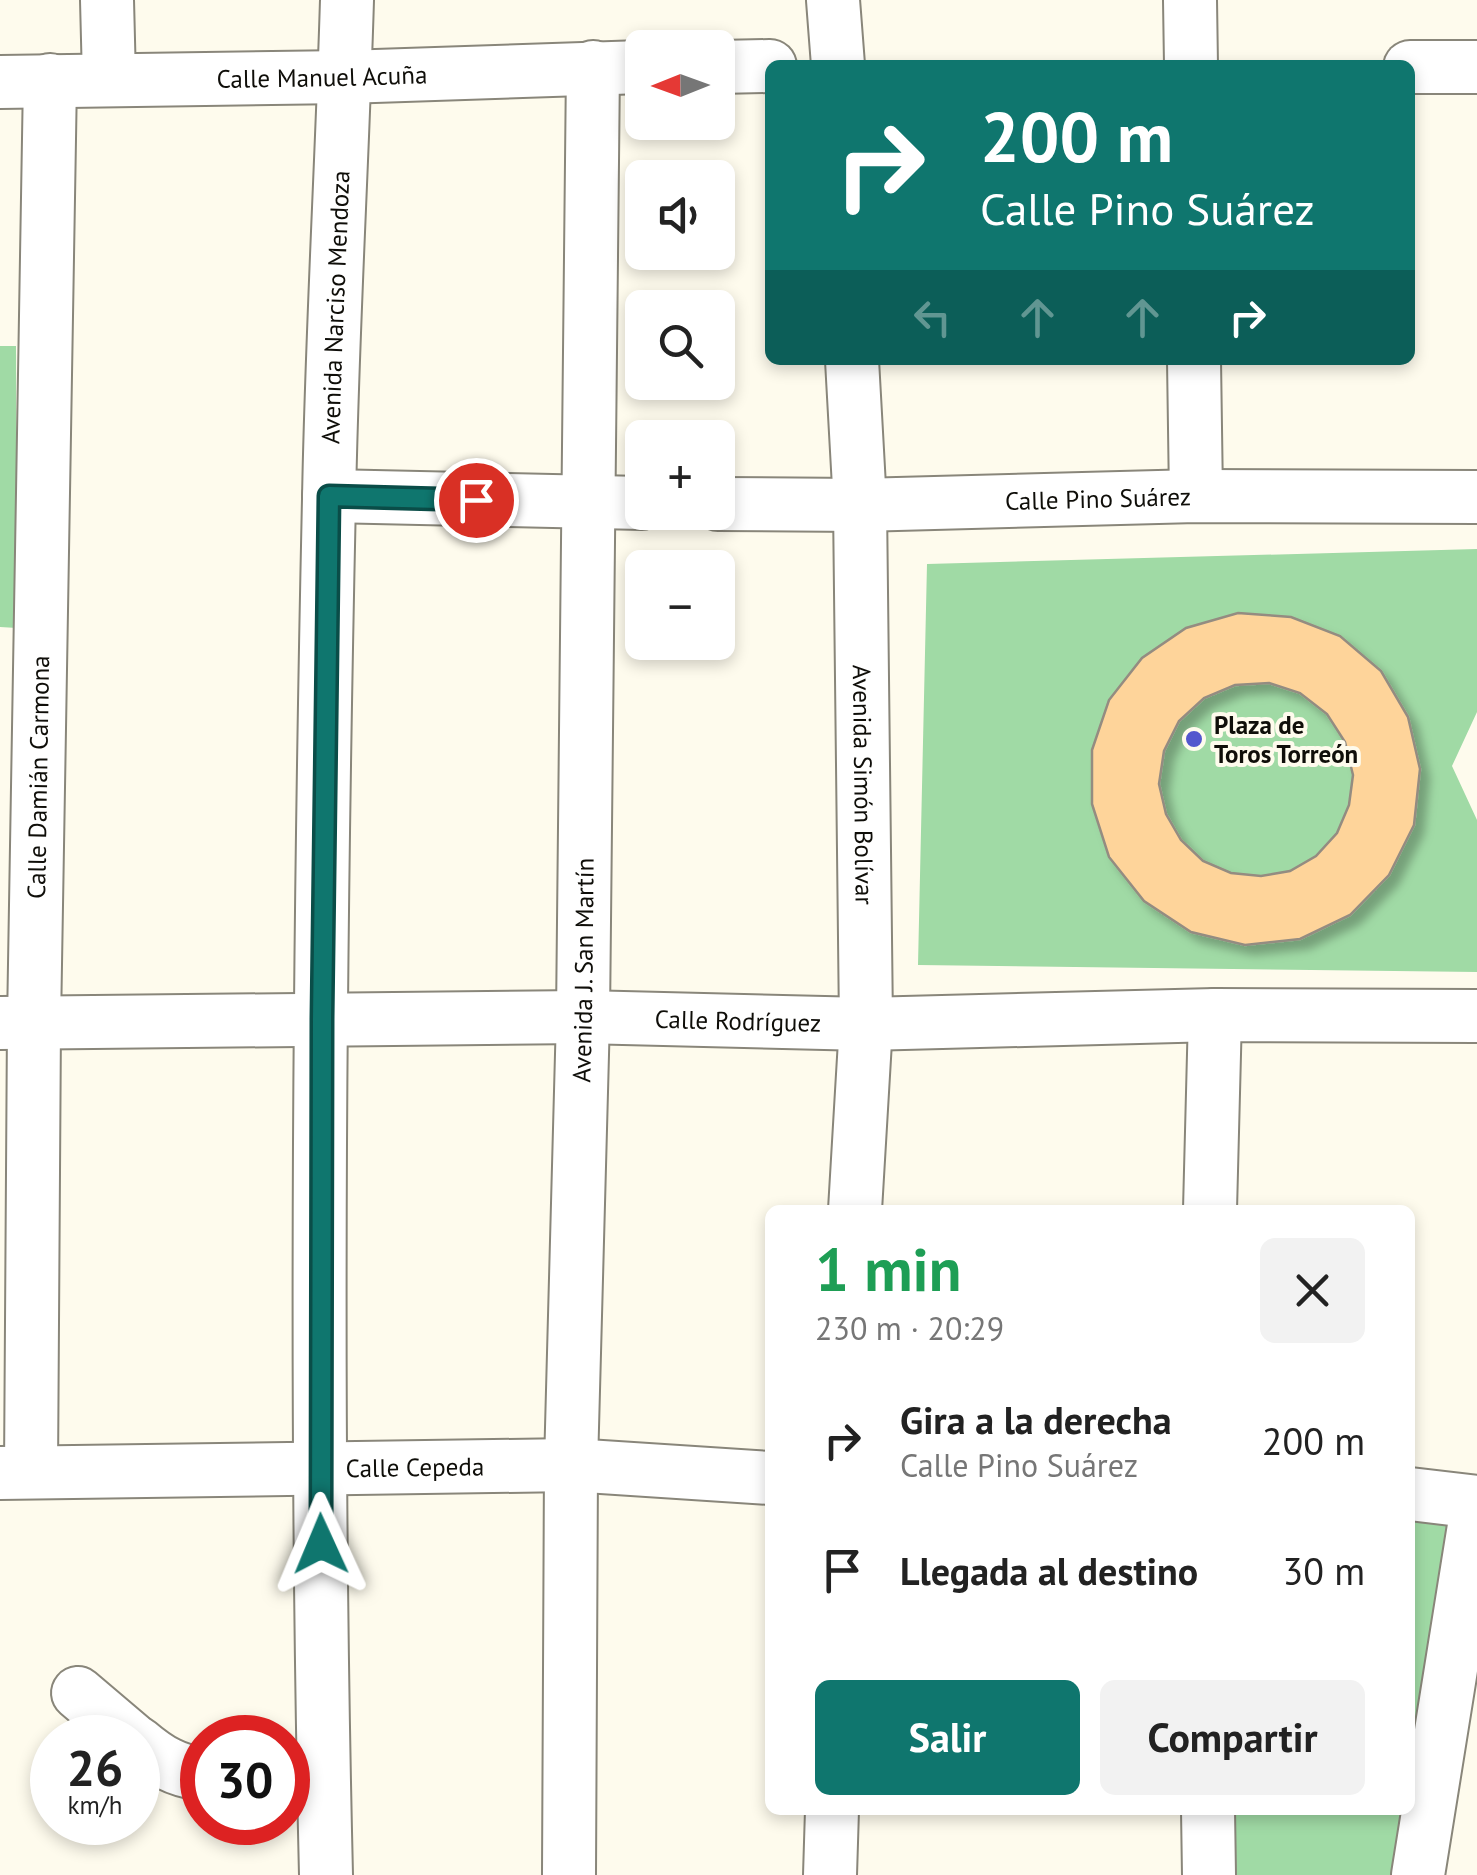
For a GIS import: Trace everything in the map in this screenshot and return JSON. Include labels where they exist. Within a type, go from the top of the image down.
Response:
[{"type":"street","points":[[107,0],[108,80]]},
{"type":"street","name":"Avenida Narciso Mendoza","points":[[309,1715],[320,1466],[329,496],[347,0]]},
{"type":"street","points":[[833,0],[838,60]]},
{"type":"street","points":[[1190,0],[1191,60]]},
{"type":"street","points":[[735,67],[765,66]]},
{"type":"street","name":"Calle Manuel Acuña","points":[[25,81],[345,77],[618,67]]},
{"type":"street","name":"Avenida J. San Martín","points":[[569,1875],[571,1465],[583,1017],[586,503],[618,67]]},
{"type":"street","points":[[1415,67],[1477,67]]},
{"type":"street","name":"Calle Damián Carmona","points":[[16,1473],[25,81]]},
{"type":"street","name":"Avenida Simón Bolívar","points":[[852,365],[860,505],[866,1024],[855,1205]]},
{"type":"street","points":[[1194,365],[1196,496]]},
{"type":"street","points":[[329,496],[625,503]]},
{"type":"street","name":"Calle Pino Suárez","points":[[735,504],[860,505],[1196,496],[1477,497]]},
{"type":"street","points":[[1210,1205],[1215,1015]]},
{"type":"street","name":"Calle Rodríguez","points":[[17,1023],[583,1017],[866,1024],[1215,1015],[1477,1016]]},
{"type":"street","name":"Calle Cepeda","points":[[16,1473],[571,1465],[765,1478]]},
{"type":"street","points":[[1415,1495],[1477,1505],[1418,1875]]},
{"type":"street","points":[[78,1693],[104,1715]]},
{"type":"street","name":"Avenida Narciso Mendoza","points":[[310,1795],[326,1875]]},
{"type":"street","points":[[830,1875],[832,1815]]},
{"type":"street","points":[[1208,1815],[1209,1875]]},
{"type":"green space","points":[[0,346],[16,346],[17,628],[0,627]]},
{"type":"green space","name":"Plaza de Toros Torreón","points":[[1477,549],[1477,712],[1452,766],[1477,820],[1477,972],[918,965],[927,564]]},
{"type":"green space","points":[[1415,1496],[1475,1504],[1416,1875],[1210,1875],[1209,1815],[1415,1815]]},
{"type":"building","points":[[1238,613],[1291,617],[1340,636],[1381,671],[1408,717],[1420,769],[1414,825],[1389,875],[1350,915],[1300,939],[1245,945],[1191,932],[1144,901],[1109,857],[1092,804],[1092,750],[1109,700],[1142,658],[1186,628]],"holes":[[[1269,683],[1300,693],[1327,714],[1345,742],[1353,775],[1349,805],[1337,833],[1316,856],[1290,871],[1261,876],[1231,873],[1203,861],[1181,840],[1166,814],[1159,784],[1164,751],[1179,721],[1204,698],[1235,685]]]},
{"type":"place","name":"Plaza de Toros Torreón","points":[[1194,739]]},
{"type":"route","points":[[321,1544],[322,1019],[329,496],[476,500]]}]
